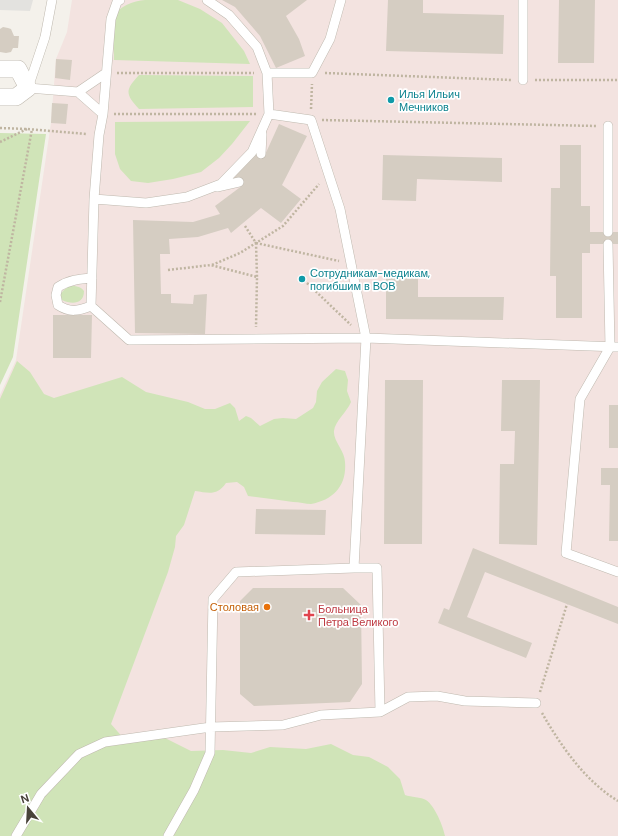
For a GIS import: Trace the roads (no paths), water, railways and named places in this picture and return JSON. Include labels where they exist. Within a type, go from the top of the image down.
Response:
[{"type":"street","points":[[0,69],[18,69],[28,88],[16,97],[0,97]]},
{"type":"lane","points":[[52,0],[45,37],[28,88],[78,92],[103,114]]},
{"type":"lane","points":[[91,306],[94,199],[99,135],[103,114],[110,19],[116,2],[120,0]]},
{"type":"lane","points":[[94,199],[146,203],[186,197],[220,184],[252,152],[269,114],[267,73],[257,47],[229,15],[207,0]]},
{"type":"lane","points":[[267,73],[312,73],[330,38],[341,0]]},
{"type":"lane","points":[[523,0],[523,80]]},
{"type":"lane","points":[[78,92],[106,73]]},
{"type":"lane","points":[[269,114],[311,120],[340,209],[366,338],[354,568]]},
{"type":"lane","points":[[608,126],[608,232]]},
{"type":"lane","points":[[261,154],[262,130]]},
{"type":"lane","points":[[204,190],[239,182]]},
{"type":"lane","points":[[608,244],[614,347],[580,400],[566,553],[618,572]]},
{"type":"lane","points":[[91,306],[79,310],[66,310],[58,305],[56,295],[58,287],[66,282],[92,278]]},
{"type":"lane","points":[[91,306],[129,340],[366,338],[614,347]]},
{"type":"lane","points":[[168,836],[194,790],[210,753],[213,599],[236,572],[377,568],[380,712]]},
{"type":"lane","points":[[16,836],[41,794],[79,754],[106,742],[211,727],[283,726],[321,715],[380,712],[408,697],[438,696],[466,701],[536,703]]},
{"type":"place","name":"Илья Ильич Мечников","points":[[391,100]]},
{"type":"place","name":"Сотрудникам-медикам, погибшим в ВОВ","points":[[302,279]]},
{"type":"place","name":"Столовая","points":[[267,607]]},
{"type":"place","name":"Больница Петра Великого","points":[[309,615]]}]
